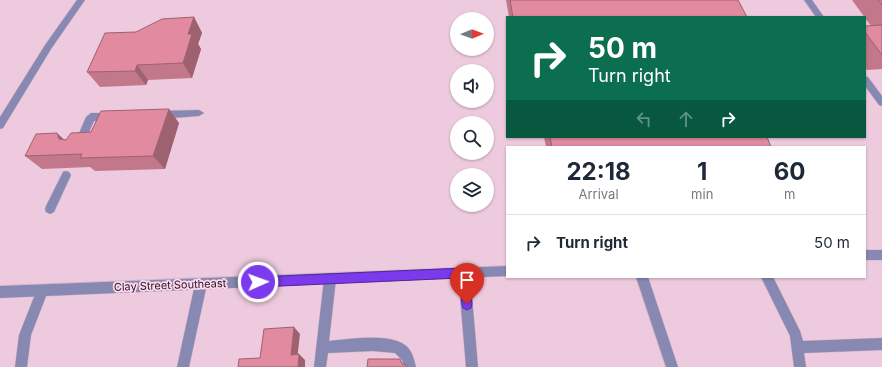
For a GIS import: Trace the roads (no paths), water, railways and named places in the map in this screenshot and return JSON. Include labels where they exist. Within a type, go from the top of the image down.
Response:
[{"type":"street","points":[[0,125],[48,47],[81,0]]},
{"type":"street","points":[[808,0],[819,16]]},
{"type":"street","points":[[866,80],[882,103]]},
{"type":"street","points":[[153,115],[199,113]]},
{"type":"street","points":[[78,149],[91,117],[122,116]]},
{"type":"street","points":[[50,209],[66,175]]},
{"type":"street","points":[[866,255],[882,254]]},
{"type":"street","name":"Clay Street Southeast","points":[[0,292],[506,271]]},
{"type":"street","points":[[464,273],[472,367]]},
{"type":"street","points":[[642,278],[672,367]]},
{"type":"street","points":[[768,278],[796,335],[800,367]]},
{"type":"street","points":[[320,367],[330,279]]},
{"type":"street","points":[[183,367],[201,284]]},
{"type":"street","points":[[21,367],[25,336],[42,291]]},
{"type":"street","points":[[798,347],[882,344]]},
{"type":"street","points":[[323,347],[380,345],[397,347],[408,356],[410,367]]}]
